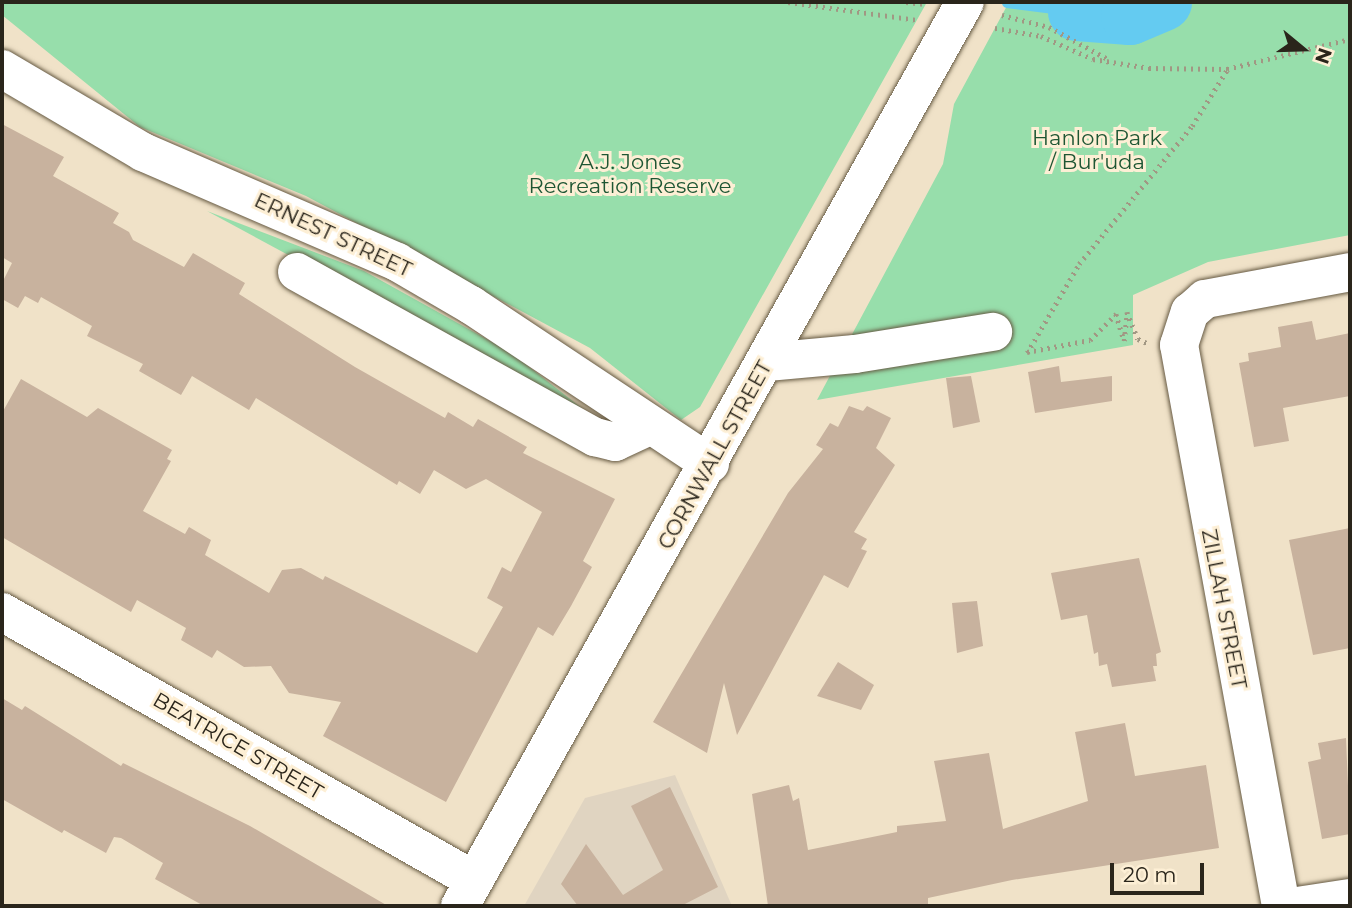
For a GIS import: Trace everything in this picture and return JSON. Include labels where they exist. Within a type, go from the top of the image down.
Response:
[{"type":"street","name":"CORNWALL STREET","points":[[467,893],[710,464],[965,2]]},
{"type":"street","name":"ERNEST STREET","points":[[2,69],[143,152],[397,262],[471,305],[710,464]]},
{"type":"street","points":[[298,272],[595,437],[615,442],[650,426]]},
{"type":"street","name":"ZILLAH STREET","points":[[1281,906],[1179,356],[1181,333],[1190,312],[1219,295],[1350,272]]},
{"type":"street","points":[[767,362],[855,354],[993,332]]},
{"type":"street","name":"BEATRICE STREET","points":[[2,612],[467,893]]},
{"type":"street","points":[[1298,906],[1350,898]]},
{"type":"path","points":[[788,2],[917,20]]},
{"type":"path","points":[[906,2],[926,4]]},
{"type":"path","points":[[1002,15],[1049,27],[1109,60]]},
{"type":"path","points":[[995,28],[1041,36],[1080,54],[1149,68],[1227,69],[1350,39]]},
{"type":"path","points":[[1179,356],[1138,339],[1127,312],[1125,341],[1116,314],[1090,340],[1027,353],[1079,264],[1192,126],[1227,69]]},
{"type":"shaded area","points":[[675,775],[732,906],[524,906],[585,798]]},
{"type":"green space","name":"A.J. Jones Recreation Reserve","points":[[2,2],[927,2],[700,407],[681,420],[590,348],[306,196],[140,127],[2,15]]},
{"type":"green space","name":"Hanlon Park / Bur'uda","points":[[1009,2],[1350,2],[1350,235],[1208,262],[1133,295],[1133,345],[817,400],[943,164],[954,104]]},
{"type":"green space","points":[[207,211],[364,271],[510,352],[606,427]]},
{"type":"building","points":[[2,124],[64,157],[53,176],[119,213],[113,223],[129,232],[133,240],[184,267],[193,253],[245,283],[239,294],[355,367],[445,418],[448,412],[473,427],[478,419],[527,447],[523,453],[615,499],[583,561],[592,567],[571,606],[553,636],[538,627],[446,802],[323,736],[341,702],[289,693],[271,666],[244,667],[217,650],[212,658],[181,640],[186,628],[137,600],[131,612],[2,537],[2,413],[21,379],[87,417],[98,408],[172,450],[167,459],[171,461],[143,511],[185,534],[189,527],[211,540],[205,555],[269,593],[282,570],[301,568],[323,580],[325,576],[477,653],[503,607],[487,598],[502,567],[511,572],[542,512],[486,479],[466,489],[434,470],[420,494],[399,481],[397,485],[256,398],[249,410],[192,376],[181,395],[139,371],[143,364],[87,336],[92,326],[41,297],[38,303],[25,296],[18,308],[2,299],[2,283],[12,263],[2,257]]},
{"type":"building","points":[[1312,321],[1316,340],[1350,333],[1350,396],[1283,408],[1289,441],[1254,447],[1239,363],[1249,361],[1248,353],[1281,347],[1278,327]]},
{"type":"building","points":[[1059,366],[1061,382],[1112,376],[1112,401],[1035,413],[1028,372]]},
{"type":"building","points":[[971,376],[980,422],[953,428],[946,378]]},
{"type":"building","points":[[849,406],[863,411],[867,406],[891,418],[876,448],[895,465],[854,532],[867,539],[861,549],[867,551],[848,588],[824,575],[737,735],[724,683],[707,753],[653,722],[788,493],[823,449],[816,445],[830,423],[838,427]]},
{"type":"building","points":[[1350,528],[1350,648],[1313,655],[1289,540]]},
{"type":"building","points":[[1139,558],[1161,652],[1156,654],[1157,666],[1153,666],[1156,681],[1112,687],[1107,664],[1099,666],[1098,652],[1094,654],[1087,615],[1061,620],[1051,573]]},
{"type":"building","points":[[977,601],[983,646],[957,653],[952,603]]},
{"type":"building","points":[[838,662],[874,685],[861,710],[817,696]]},
{"type":"building","points":[[2,698],[22,710],[25,706],[121,766],[123,763],[250,826],[388,906],[204,906],[155,879],[163,863],[121,838],[114,837],[106,853],[64,830],[62,833],[2,799]]},
{"type":"building","points":[[1125,723],[1135,776],[1206,765],[1219,848],[1012,880],[928,898],[928,904],[916,906],[768,906],[752,794],[789,785],[793,801],[799,798],[808,850],[897,832],[897,826],[946,821],[934,761],[989,753],[1003,829],[1088,801],[1075,732]]},
{"type":"building","points":[[1346,738],[1350,834],[1322,839],[1308,762],[1321,759],[1318,743]]},
{"type":"building","points":[[670,787],[718,887],[681,906],[578,906],[561,884],[586,844],[623,895],[663,870],[631,806]]},
{"type":"waterway","points":[[1077,12],[1130,16],[1163,2]]},
{"type":"waterway","points":[[1007,3],[1077,12]]}]
